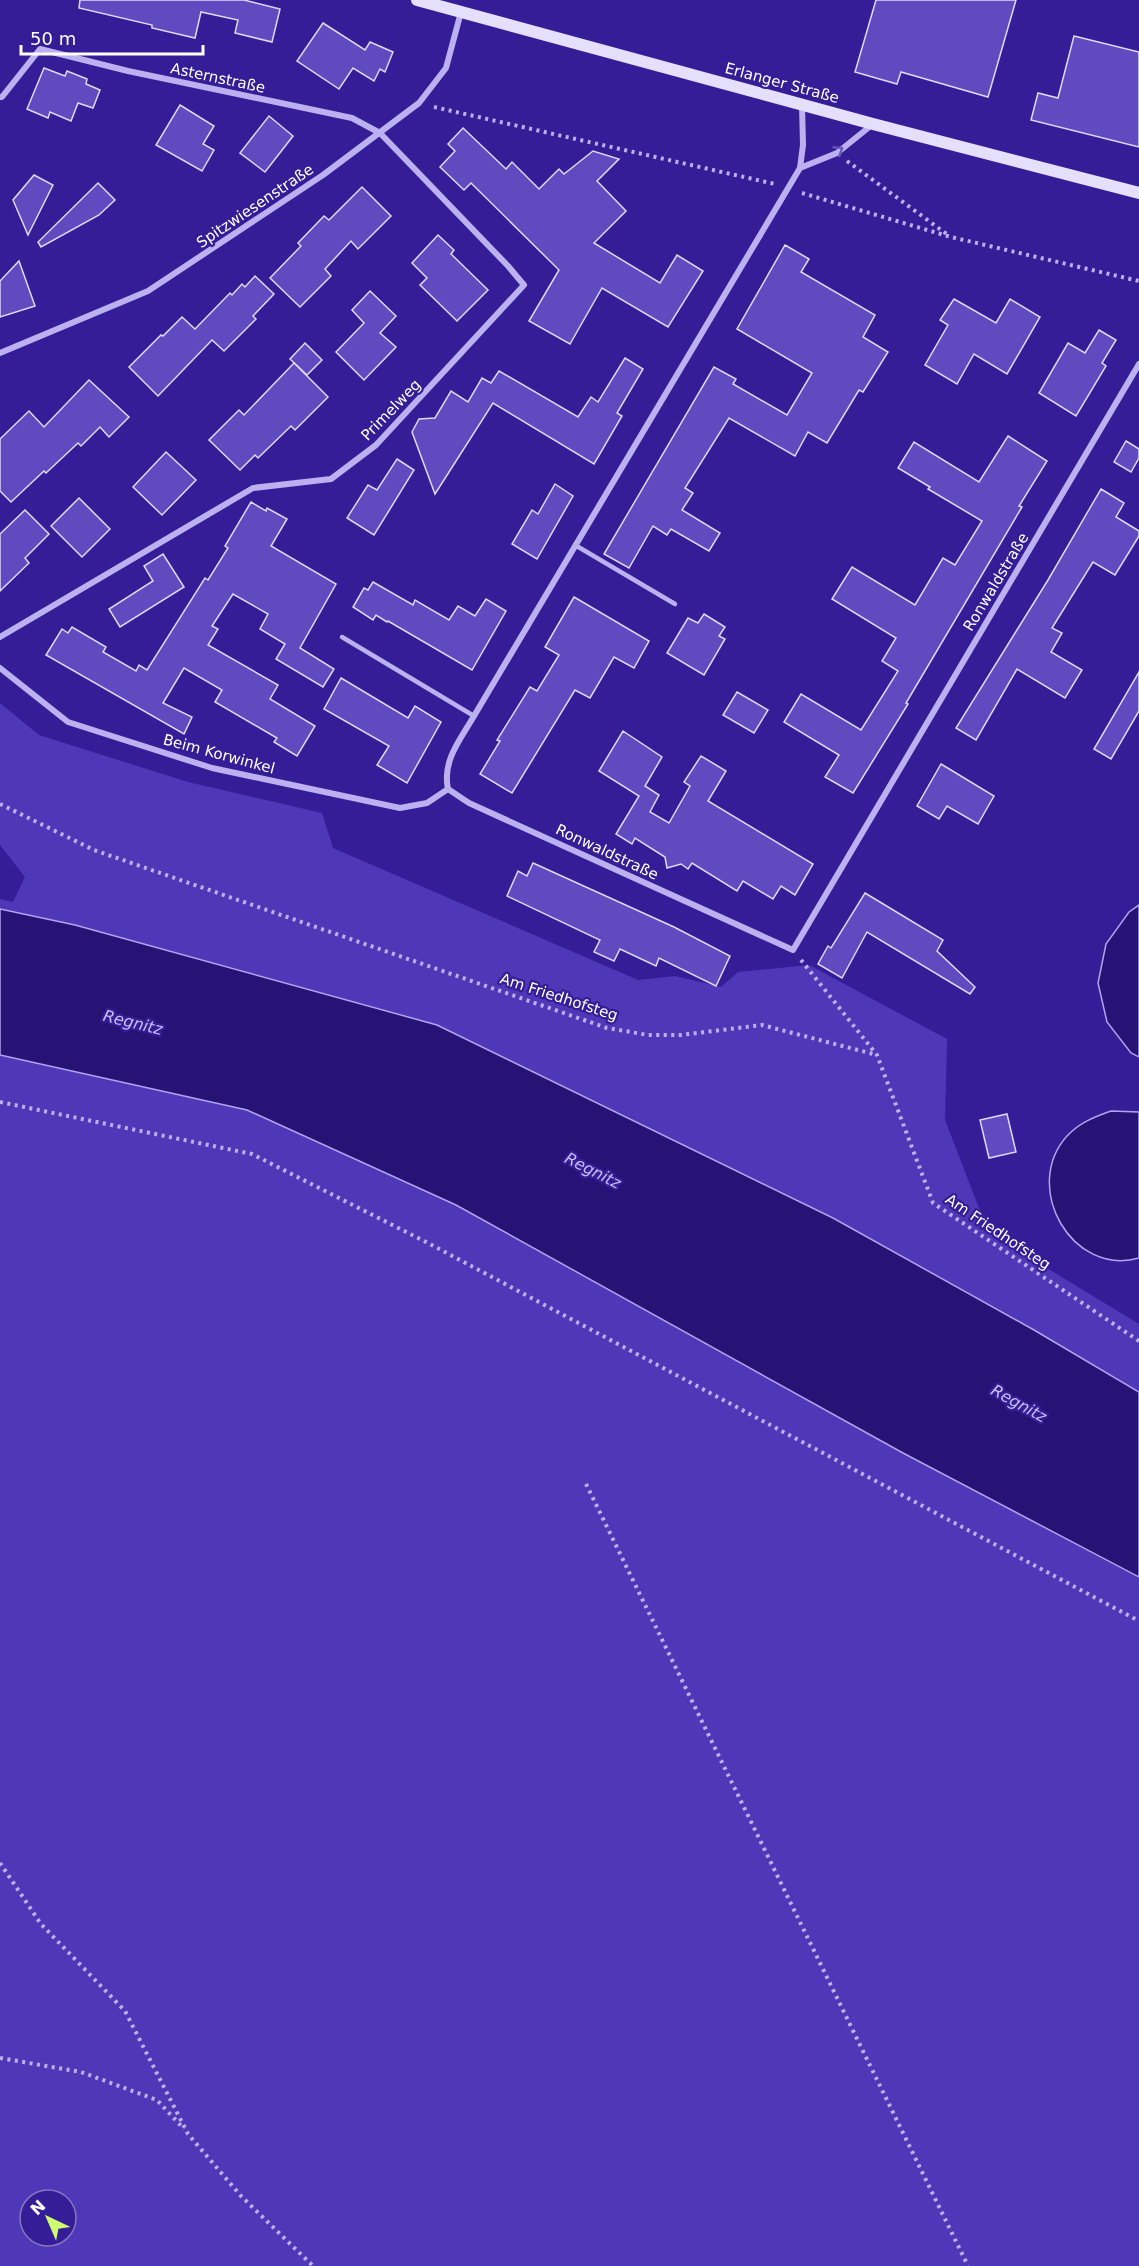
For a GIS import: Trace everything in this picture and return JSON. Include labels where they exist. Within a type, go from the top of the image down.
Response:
[{"type":"main road","name":"Erlanger Straße","points":[[417,0],[873,124],[1139,193]]},
{"type":"street","name":"Spitzwiesenstraße","points":[[0,353],[148,291],[323,175],[380,133],[419,103],[447,68],[461,12]]},
{"type":"street","name":"Asternstraße","points":[[0,97],[40,49],[128,71],[352,118],[380,133]]},
{"type":"street","points":[[448,789],[445,777],[447,764],[474,716],[800,168],[803,145],[802,105]]},
{"type":"street","points":[[800,168],[837,153],[873,124]]},
{"type":"street","name":"Primelweg","points":[[0,637],[253,489],[331,479],[376,445],[524,285],[380,133]]},
{"type":"street","name":"Ronwaldstraße","points":[[448,789],[469,802],[793,950],[1139,364]]},
{"type":"street","name":"Beim Korwinkel","points":[[0,668],[68,723],[212,768],[400,808],[428,803],[448,789]]},
{"type":"lane","points":[[575,545],[675,604]]},
{"type":"lane","points":[[342,637],[474,716]]},
{"type":"path","points":[[419,103],[761,179],[951,237],[1139,281]]},
{"type":"path","points":[[837,153],[951,237]]},
{"type":"path","name":"Am Friedhofsteg","points":[[0,804],[94,850],[607,1028],[648,1035],[681,1035],[762,1025],[877,1055],[933,1203],[1139,1341]]},
{"type":"path","points":[[793,950],[877,1055]]},
{"type":"path","points":[[0,1102],[252,1154],[428,1243],[1139,1621]]},
{"type":"path","points":[[586,1484],[968,2266]]},
{"type":"path","points":[[0,1863],[41,1924],[125,2012],[188,2134]]},
{"type":"path","points":[[0,2058],[81,2072],[157,2100],[241,2196],[313,2266]]},
{"type":"shaded area","points":[[0,703],[39,735],[188,782],[322,813],[333,848],[638,980],[675,976],[721,987],[738,972],[809,965],[947,1039],[945,1120],[979,1208],[1004,1242],[1139,1324],[1139,1393],[833,1217],[435,1025],[73,925],[0,909],[0,899],[13,902],[25,877],[0,845]]},
{"type":"shaded area","points":[[0,1055],[247,1110],[457,1203],[1139,1576],[1139,2266],[0,2266]]},
{"type":"water","points":[[1139,905],[1139,1057],[1131,1053],[1107,1022],[1098,983],[1106,944],[1129,912]]},
{"type":"water","name":"Regnitz","points":[[0,909],[75,925],[437,1025],[833,1218],[1034,1330],[1139,1392],[1139,1577],[903,1453],[456,1205],[247,1110],[0,1055]]},
{"type":"water","points":[[1111,1111],[1139,1112],[1139,1258],[1115,1260],[1093,1254],[1075,1241],[1061,1223],[1052,1202],[1049,1179],[1054,1157],[1067,1136],[1087,1121]]},
{"type":"building","points":[[80,0],[244,0],[280,9],[272,42],[235,33],[238,20],[201,12],[195,38],[152,28],[152,25],[79,8]]},
{"type":"building","points":[[876,0],[1016,0],[988,97],[901,72],[897,84],[855,72]]},
{"type":"building","points":[[323,23],[365,50],[370,42],[393,52],[385,72],[380,69],[374,81],[353,68],[339,89],[297,61]]},
{"type":"building","points":[[1074,36],[1139,52],[1139,147],[1031,120],[1038,93],[1058,98]]},
{"type":"building","points":[[44,68],[65,76],[67,71],[87,79],[86,84],[100,90],[93,108],[78,103],[71,121],[50,112],[48,118],[27,109]]},
{"type":"building","points":[[180,105],[214,126],[203,144],[214,150],[202,171],[156,145]]},
{"type":"building","points":[[269,116],[293,136],[265,172],[240,153]]},
{"type":"building","points":[[463,128],[506,169],[512,162],[539,189],[559,169],[564,174],[593,151],[619,159],[597,181],[626,211],[594,243],[660,283],[677,255],[703,271],[668,327],[602,288],[570,344],[529,321],[559,270],[471,183],[464,190],[440,167],[455,151],[448,144]]},
{"type":"building","points":[[34,175],[53,185],[28,235],[13,200]]},
{"type":"building","points":[[98,183],[115,200],[99,215],[41,247],[38,242]]},
{"type":"building","points":[[362,187],[391,216],[358,249],[351,241],[325,269],[331,276],[300,307],[270,278],[301,246],[298,243],[324,216],[329,220]]},
{"type":"building","points":[[438,235],[454,250],[451,254],[488,290],[457,321],[420,285],[427,278],[412,263]]},
{"type":"building","points":[[785,245],[809,259],[801,272],[875,315],[863,337],[888,352],[863,392],[859,390],[827,443],[808,432],[795,456],[729,418],[685,488],[693,493],[682,510],[720,533],[709,551],[671,529],[667,535],[653,526],[629,568],[604,554],[714,367],[736,379],[733,384],[787,415],[812,373],[737,329]]},
{"type":"building","points":[[19,261],[35,306],[0,317],[0,281]]},
{"type":"building","points":[[255,276],[274,294],[253,316],[256,319],[224,351],[212,340],[158,396],[129,367],[182,317],[195,329],[230,293],[232,295],[242,284],[245,287]]},
{"type":"building","points":[[370,291],[396,316],[380,333],[396,347],[364,380],[336,352],[364,323],[352,310]]},
{"type":"building","points":[[954,299],[996,323],[1010,299],[1040,317],[1007,374],[974,354],[957,384],[925,365],[948,325],[940,320]]},
{"type":"building","points":[[1099,330],[1116,340],[1102,363],[1106,366],[1076,416],[1039,393],[1068,343],[1085,353]]},
{"type":"building","points":[[305,343],[322,360],[307,375],[290,359]]},
{"type":"building","points":[[625,358],[643,369],[617,413],[622,416],[594,464],[493,403],[435,494],[412,432],[419,419],[435,418],[451,391],[468,402],[482,378],[491,383],[499,371],[578,417],[591,397],[598,402]]},
{"type":"building","points":[[294,363],[328,397],[295,430],[291,426],[258,458],[255,455],[240,470],[209,440],[239,410],[244,415]]},
{"type":"building","points":[[89,380],[129,417],[109,437],[100,427],[81,446],[78,443],[46,473],[44,471],[11,502],[0,491],[0,439],[29,411],[44,427]]},
{"type":"building","points":[[1008,436],[1047,461],[906,703],[908,704],[853,793],[825,777],[839,755],[784,722],[801,694],[861,730],[898,671],[882,661],[896,638],[832,599],[852,567],[915,605],[943,558],[955,565],[982,521],[898,468],[914,442],[979,482]]},
{"type":"building","points":[[1126,441],[1139,449],[1139,458],[1131,472],[1114,462]]},
{"type":"building","points":[[166,452],[196,480],[162,515],[133,487]]},
{"type":"building","points":[[397,459],[414,470],[374,535],[347,518],[368,485],[377,490]]},
{"type":"building","points":[[555,484],[573,496],[537,559],[512,544],[532,510],[538,514]]},
{"type":"building","points":[[1101,489],[1124,503],[1116,517],[1139,531],[1139,536],[1115,575],[1093,562],[1052,628],[1062,633],[1051,652],[1082,670],[1065,698],[1017,669],[976,740],[956,728],[1048,580]]},
{"type":"building","points":[[79,498],[110,529],[82,557],[51,526]]},
{"type":"building","points":[[251,502],[287,519],[271,546],[336,584],[300,648],[334,669],[323,687],[276,659],[285,644],[260,629],[268,614],[233,594],[212,626],[218,629],[208,645],[278,685],[270,699],[315,726],[297,756],[274,742],[277,738],[215,702],[222,690],[184,668],[163,703],[192,717],[184,734],[46,655],[62,629],[68,633],[72,627],[106,647],[103,652],[136,671],[139,665],[147,670],[205,578],[208,580],[228,548],[225,546]]},
{"type":"building","points":[[25,510],[49,534],[25,558],[29,563],[0,591],[0,534]]},
{"type":"building","points":[[163,554],[184,587],[120,627],[109,609],[153,581],[144,566]]},
{"type":"building","points":[[373,582],[413,605],[415,600],[449,620],[458,606],[475,616],[486,599],[506,611],[472,670],[388,621],[376,615],[373,620],[353,607],[364,588],[368,590]]},
{"type":"building","points":[[574,597],[649,641],[634,668],[614,657],[590,698],[575,690],[512,793],[480,774],[500,741],[497,740],[530,687],[537,691],[559,655],[545,647]]},
{"type":"building","points":[[704,614],[725,627],[719,636],[725,639],[704,675],[667,653],[688,618],[698,623]]},
{"type":"building","points":[[1139,672],[1139,711],[1111,759],[1094,749]]},
{"type":"building","points":[[341,678],[408,718],[415,706],[441,722],[407,783],[377,765],[389,746],[324,709]]},
{"type":"building","points":[[737,692],[768,710],[754,733],[723,715]]},
{"type":"building","points":[[623,731],[662,757],[645,786],[659,795],[650,812],[669,823],[690,786],[684,782],[701,756],[726,771],[708,801],[813,864],[795,895],[781,886],[773,899],[743,881],[737,891],[692,863],[688,869],[681,864],[667,868],[665,857],[635,838],[632,844],[616,834],[639,796],[599,771]]},
{"type":"building","points":[[941,764],[994,796],[978,824],[947,806],[939,819],[917,806]]},
{"type":"building","points":[[533,863],[674,927],[730,956],[716,986],[659,958],[656,966],[620,949],[614,961],[594,952],[600,940],[507,896],[518,871],[527,876]]},
{"type":"building","points":[[865,893],[943,940],[937,951],[975,987],[970,994],[867,932],[842,978],[818,964],[828,946],[831,948]]},
{"type":"building","points":[[1007,1114],[1016,1152],[989,1158],[980,1120]]}]
